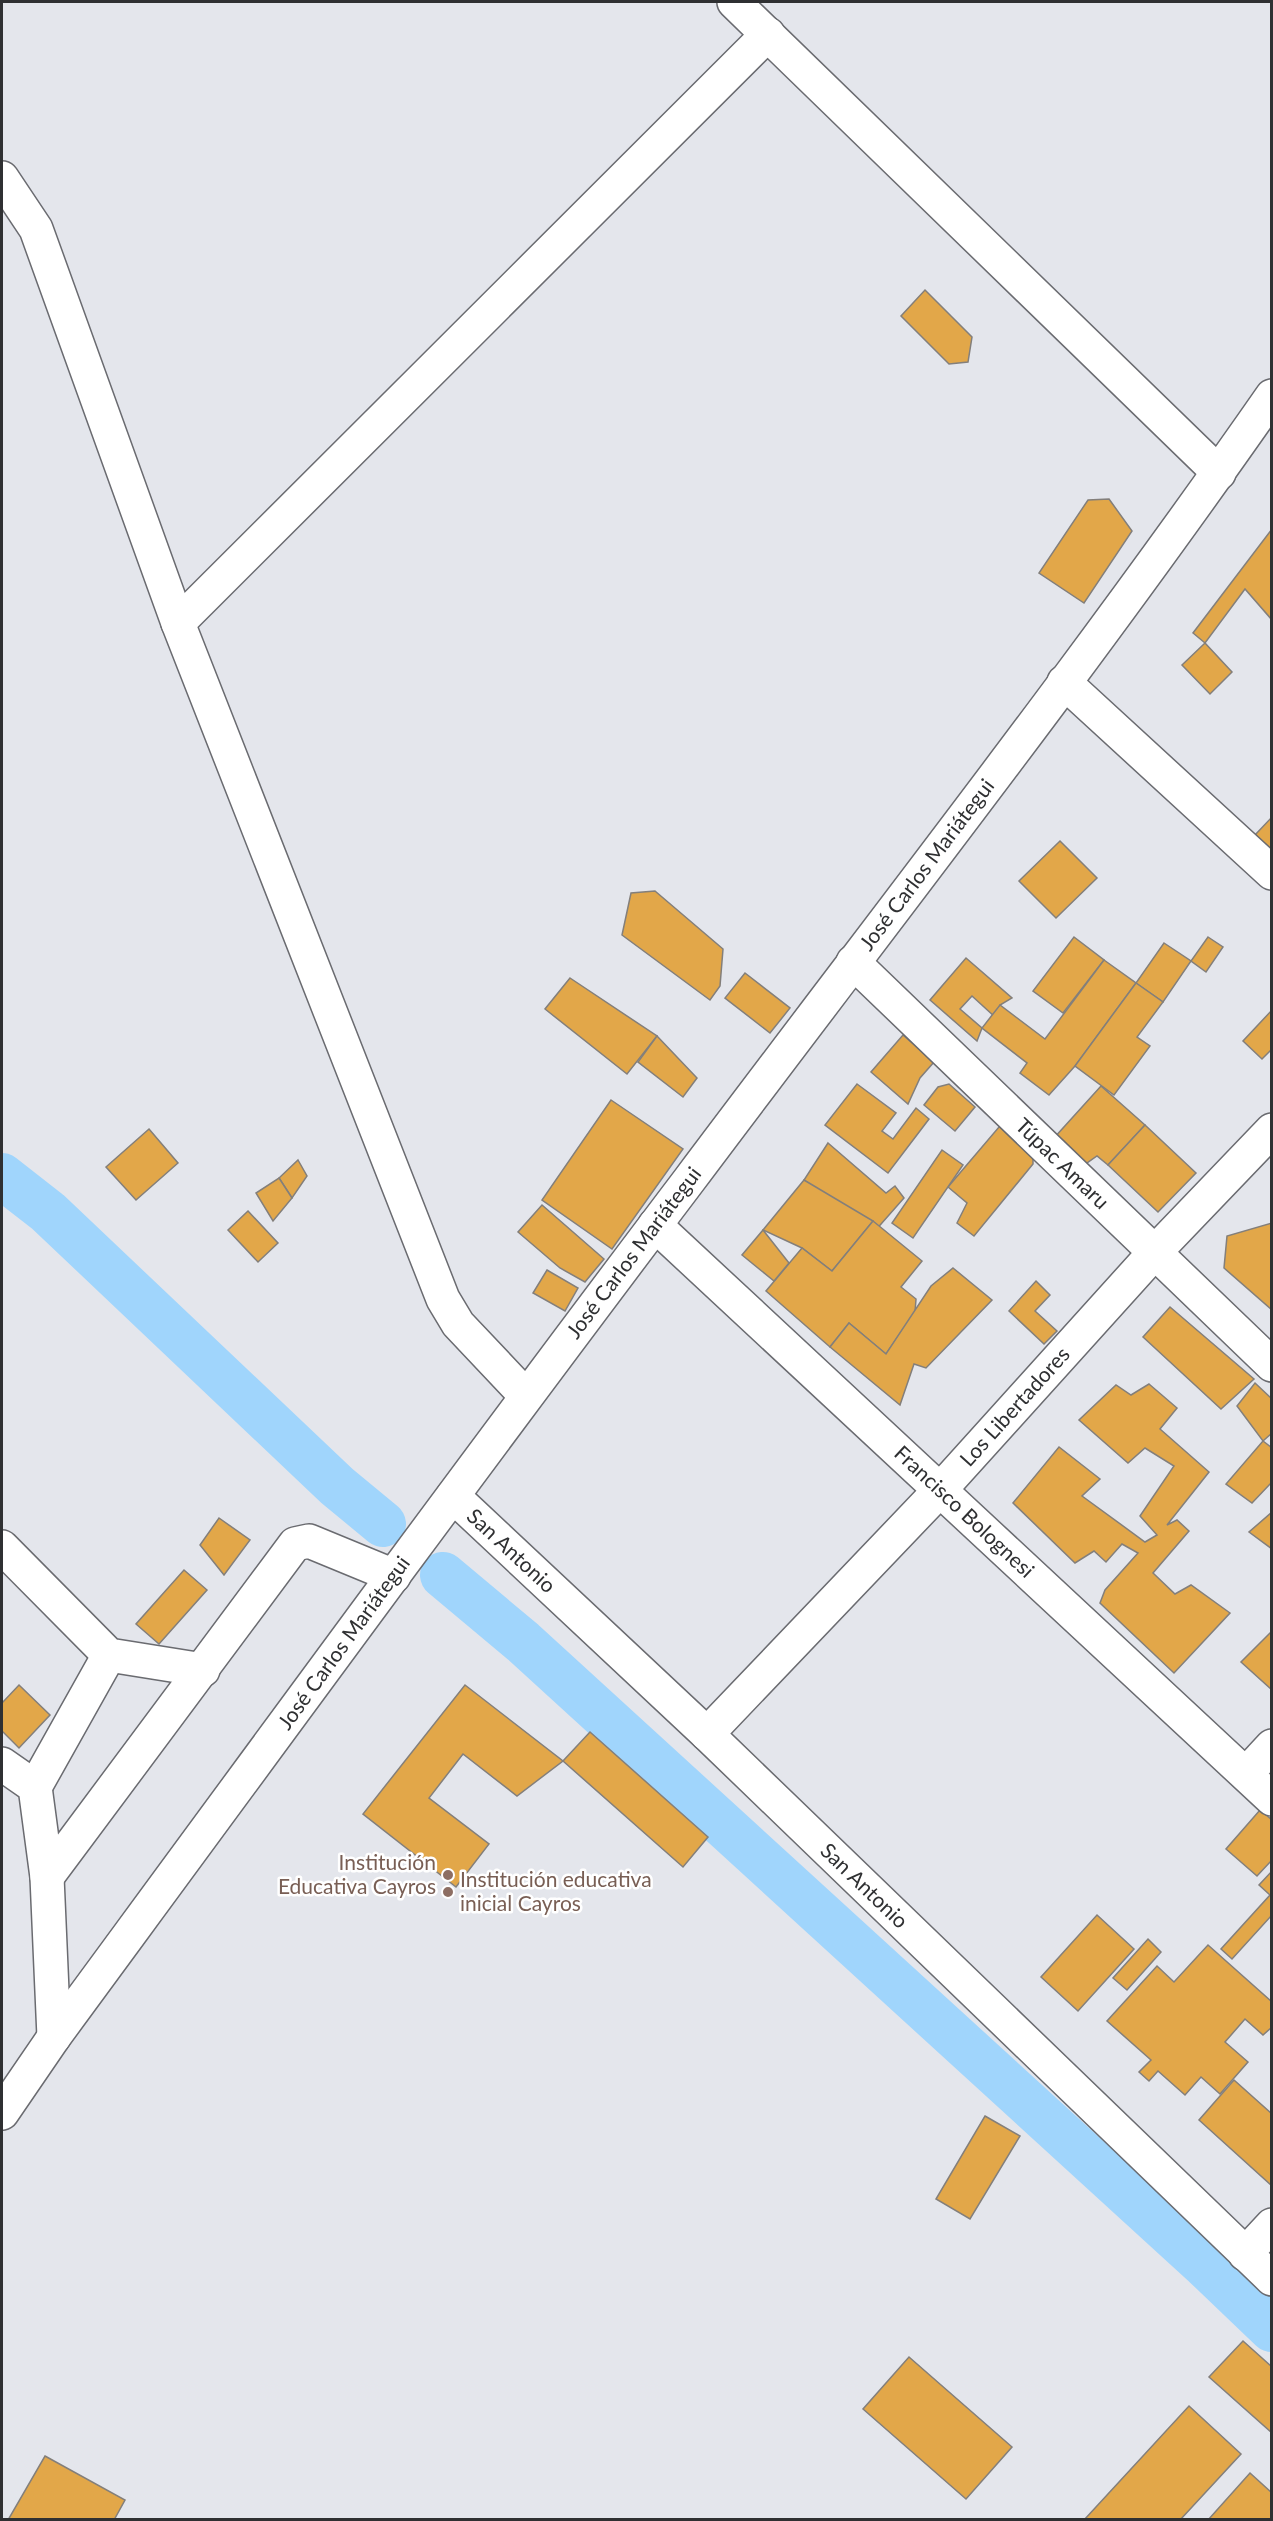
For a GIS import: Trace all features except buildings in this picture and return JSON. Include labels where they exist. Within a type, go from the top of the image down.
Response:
[{"type":"street","points":[[734,2],[1219,473]]},
{"type":"street","points":[[178,623],[768,34]]},
{"type":"street","points":[[2,178],[36,229],[178,623],[443,1299],[458,1324],[526,1396]]},
{"type":"street","name":"José Carlos Mariátegui","points":[[2,2113],[54,2037],[526,1396],[1064,682],[1219,473],[1272,396]]},
{"type":"street","points":[[1064,682],[1272,873]]},
{"type":"street","name":"Túpac Amaru","points":[[853,962],[1272,1365]]},
{"type":"street","name":"Los Libertadores","points":[[707,1734],[940,1490],[1154,1253],[1272,1130]]},
{"type":"street","name":"Francisco Bolognesi","points":[[655,1225],[1272,1799]]},
{"type":"street","name":"San Antonio","points":[[453,1496],[707,1734],[1272,2279]]},
{"type":"street","points":[[47,1877],[295,1544],[309,1541],[394,1576]]},
{"type":"street","points":[[2,1547],[109,1655],[203,1670]]},
{"type":"street","points":[[54,2037],[47,1877],[35,1786],[109,1655]]},
{"type":"street","points":[[1246,1774],[1272,1746]]},
{"type":"street","points":[[2,1764],[35,1786]]},
{"type":"street","points":[[1245,2254],[1272,2225]]},
{"type":"waterway","points":[[2,1176],[48,1212],[337,1486],[383,1524]]},
{"type":"waterway","points":[[443,1575],[523,1642],[1205,2265],[1272,2329]]},
{"type":"place","name":"Institución Educativa Cayros","points":[[448,1875]]},
{"type":"place","name":"Institución educativa inicial Cayros","points":[[448,1892]]}]
